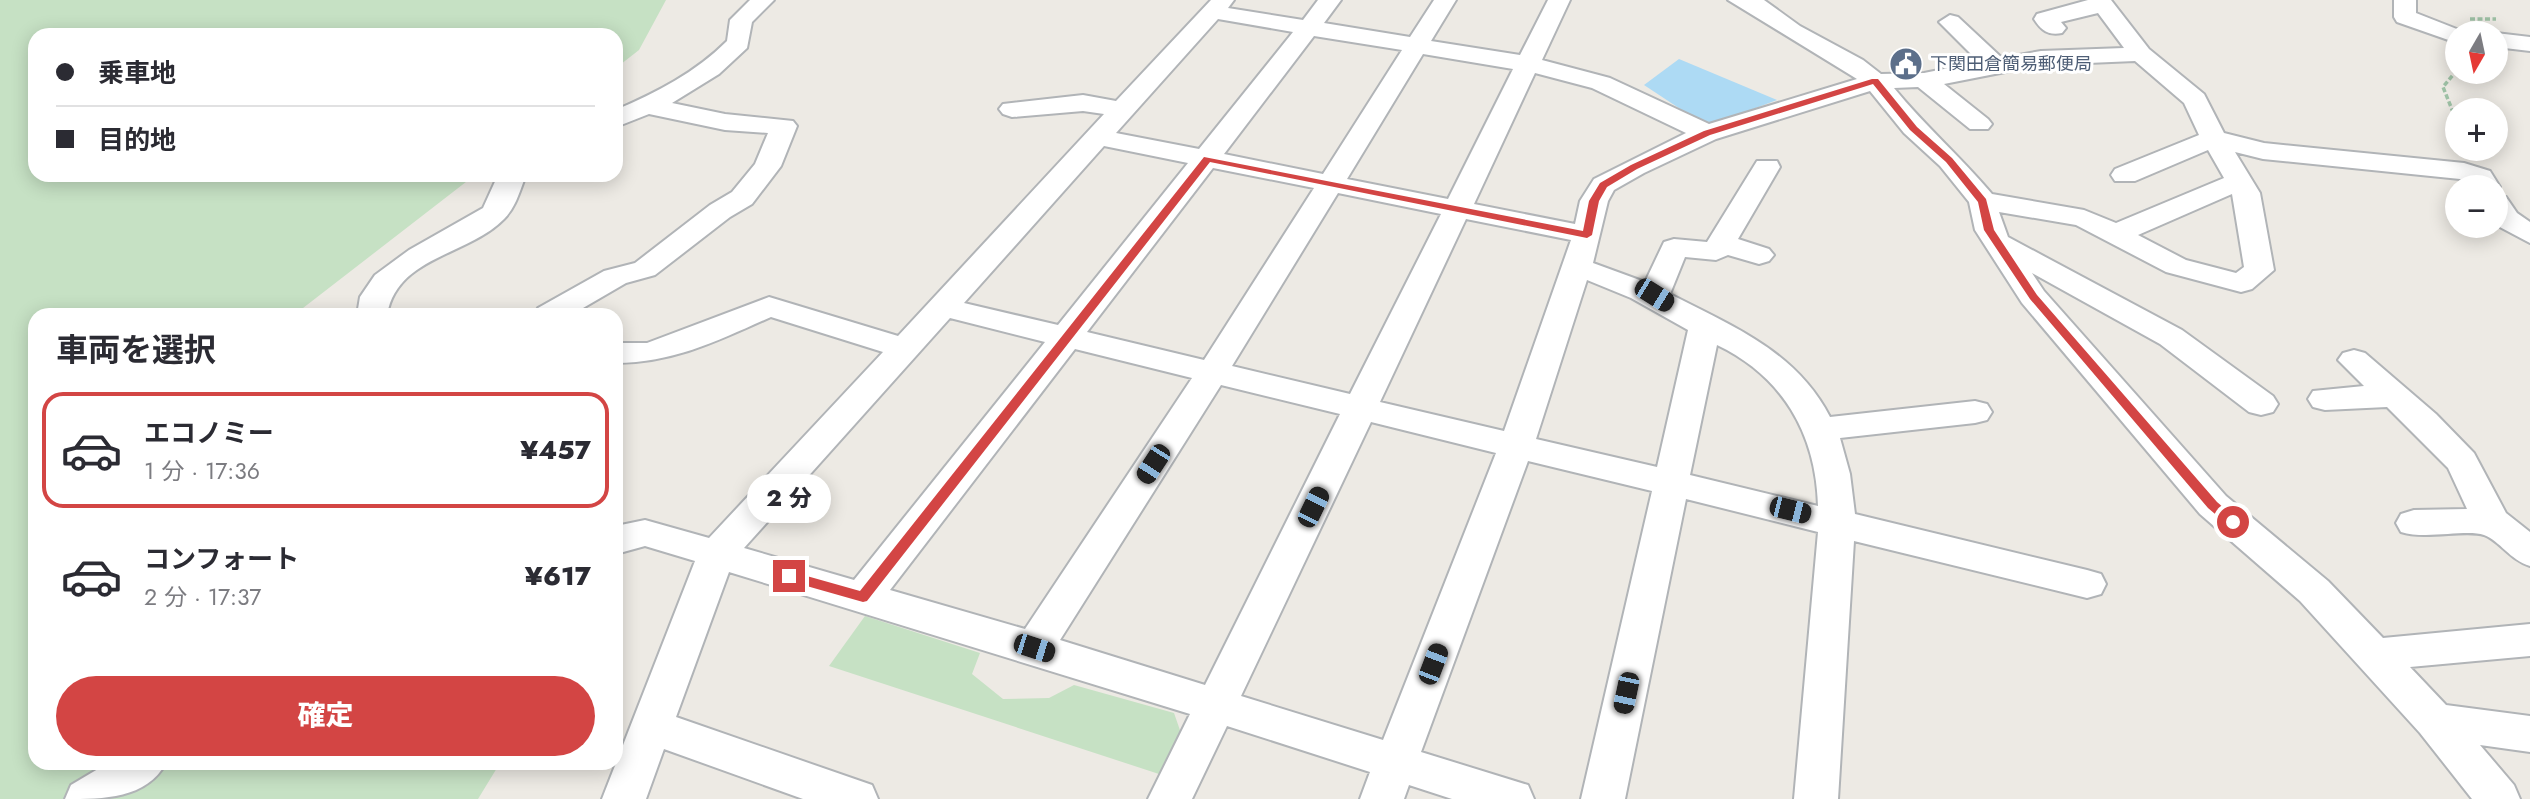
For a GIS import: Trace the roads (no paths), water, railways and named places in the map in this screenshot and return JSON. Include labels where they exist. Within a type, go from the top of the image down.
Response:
[{"type":"street","points":[[623,116],[682,91],[717,66],[739,43],[741,20],[763,0]]},
{"type":"street","points":[[863,597],[1330,0]]},
{"type":"street","points":[[1034,648],[1212,373],[1445,0]]},
{"type":"street","points":[[1170,799],[1559,0]]},
{"type":"street","points":[[1739,0],[1756,5],[1792,32],[1854,65],[1875,81],[1913,128],[1949,160],[1983,201],[1989,230],[2033,297],[2213,505],[2314,591],[2435,721],[2498,799]]},
{"type":"street","points":[[2405,0],[2405,17],[2445,31]]},
{"type":"street","points":[[1983,201],[2084,218],[2176,266],[2241,284],[2259,270],[2246,193],[2195,99],[2141,54],[2101,3],[2045,19],[2054,28]]},
{"type":"street","points":[[624,799],[716,555],[1219,6],[1309,27],[1528,64],[1601,83],[1707,133]]},
{"type":"street","points":[[1950,22],[1997,68]]},
{"type":"street","points":[[2508,34],[2530,44]]},
{"type":"street","points":[[1382,799],[1517,444],[1587,235],[1594,201],[1604,185],[1634,167],[1707,133],[1875,81],[1924,80],[2041,58],[2141,54]]},
{"type":"street","points":[[1924,80],[1979,124]]},
{"type":"street","points":[[1012,109],[1083,103],[1123,110]]},
{"type":"street","points":[[561,308],[614,277],[645,269],[720,211],[742,198],[768,166],[785,126],[725,122],[648,106]]},
{"type":"street","points":[[1098,137],[1587,235]]},
{"type":"street","points":[[2125,175],[2214,138],[2263,151],[2464,171],[2475,175]]},
{"type":"street","points":[[1654,295],[1674,248],[1716,251],[1767,167]]},
{"type":"street","points":[[2116,234],[2239,181]]},
{"type":"street","points":[[371,308],[383,284],[409,262],[494,213],[509,182]]},
{"type":"street","points":[[2508,220],[2530,234]]},
{"type":"street","points":[[1996,241],[2171,337],[2261,404]]},
{"type":"street","points":[[1720,243],[1759,256]]},
{"type":"street","points":[[1576,267],[1654,295],[1760,355],[1807,402],[1822,429],[1837,493],[1837,522],[1816,799]]},
{"type":"street","points":[[623,353],[649,353],[709,334],[769,306],[906,349]]},
{"type":"street","points":[[943,307],[2087,584]]},
{"type":"street","points":[[1603,799],[1705,326]]},
{"type":"street","points":[[2354,360],[2424,422],[2462,461],[2492,522],[2530,552]]},
{"type":"street","points":[[2325,398],[2392,396]]},
{"type":"street","points":[[1822,429],[1975,412]]},
{"type":"street","points":[[2414,523],[2492,522]]},
{"type":"street","points":[[623,538],[645,533],[1034,648],[1512,799]]},
{"type":"street","points":[[2374,655],[2530,640]]},
{"type":"street","points":[[2435,721],[2530,734]]},
{"type":"street","points":[[651,726],[856,799]]},
{"type":"street","points":[[87,799],[133,770]]},
{"type":"water","points":[[1679,59],[1777,100],[1716,123],[1697,120],[1644,85]]},
{"type":"place","name":"下関田倉簡易郵便局","points":[[1906,64]]}]
